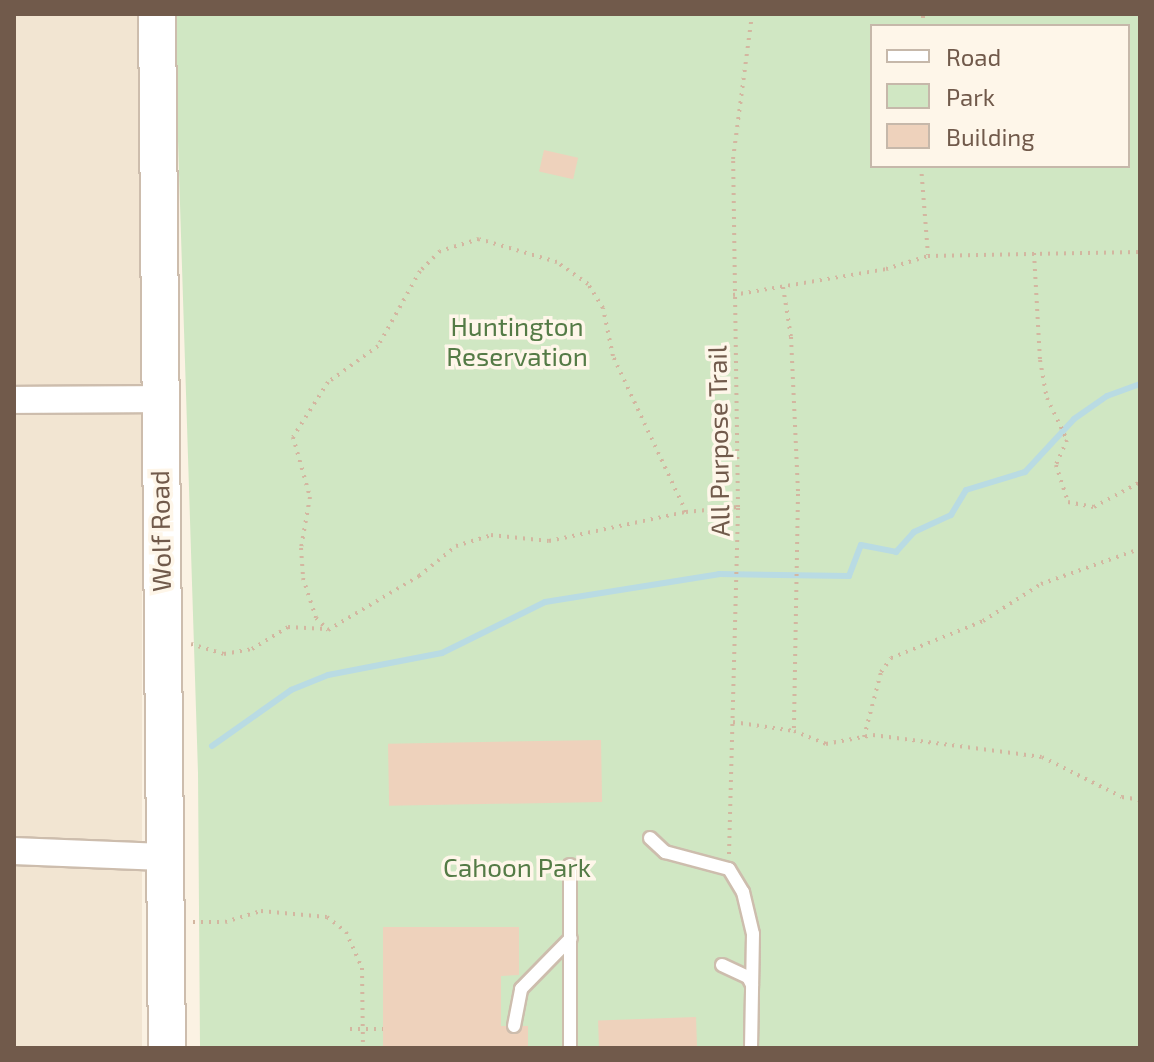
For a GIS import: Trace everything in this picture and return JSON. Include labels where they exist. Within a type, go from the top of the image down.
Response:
[{"type":"street","name":"Wolf Road","points":[[157,14],[167,1048]]},
{"type":"street","points":[[14,400],[159,399]]},
{"type":"street","points":[[14,851],[163,857]]},
{"type":"lane","points":[[650,838],[665,852],[729,869],[752,917],[751,1048]]},
{"type":"lane","points":[[570,865],[570,1048]]},
{"type":"lane","points":[[514,1026],[521,989],[571,938]]},
{"type":"lane","points":[[722,965],[752,985]]},
{"type":"path","name":"All Purpose Trail","points":[[729,869],[738,507],[733,295],[734,131],[752,14]]},
{"type":"path","points":[[921,168],[928,256]]},
{"type":"path","points":[[328,630],[316,618],[303,578],[301,548],[310,497],[293,437],[328,382],[378,346],[420,271],[440,251],[458,242],[479,239],[557,262],[588,284],[603,308],[613,356],[686,512]]},
{"type":"path","points":[[733,295],[928,256],[1140,252]]},
{"type":"path","points":[[1034,253],[1040,360],[1057,422],[1065,435],[1056,465],[1068,502],[1094,507],[1140,482]]},
{"type":"path","points":[[783,287],[796,429],[794,731]]},
{"type":"path","points":[[181,641],[224,654],[252,649],[288,627],[328,630],[419,576],[456,546],[491,535],[549,541],[686,512],[738,507]]},
{"type":"path","points":[[864,737],[881,672],[891,658],[983,621],[1041,584],[1140,549]]},
{"type":"path","points":[[733,722],[794,731],[826,744],[864,737],[1042,757],[1122,797],[1140,800]]},
{"type":"path","points":[[187,922],[225,922],[261,911],[327,917],[346,932],[362,968],[363,1048]]},
{"type":"path","points":[[350,1029],[383,1029]]},
{"type":"shaded area","points":[[14,14],[142,14],[142,1048],[14,1048]]},
{"type":"green space","name":"Huntington Reservation","points":[[174,14],[1140,14],[1140,1048],[200,1048],[198,773]]},
{"type":"building","points":[[544,150],[578,158],[573,179],[539,171]]},
{"type":"building","points":[[601,740],[602,802],[389,806],[388,744]]},
{"type":"building","points":[[383,927],[519,927],[519,975],[501,976],[501,1026],[528,1026],[528,1048],[383,1048]]},
{"type":"building","points":[[696,1017],[697,1048],[599,1048],[598,1020]]},
{"type":"waterway","points":[[212,746],[291,690],[328,675],[442,653],[545,602],[719,574],[849,576],[861,545],[896,552],[914,532],[951,515],[966,490],[1025,472],[1074,419],[1107,396],[1140,384]]},
{"type":"park label","name":"Cahoon Park","points":[[517,867]]}]
